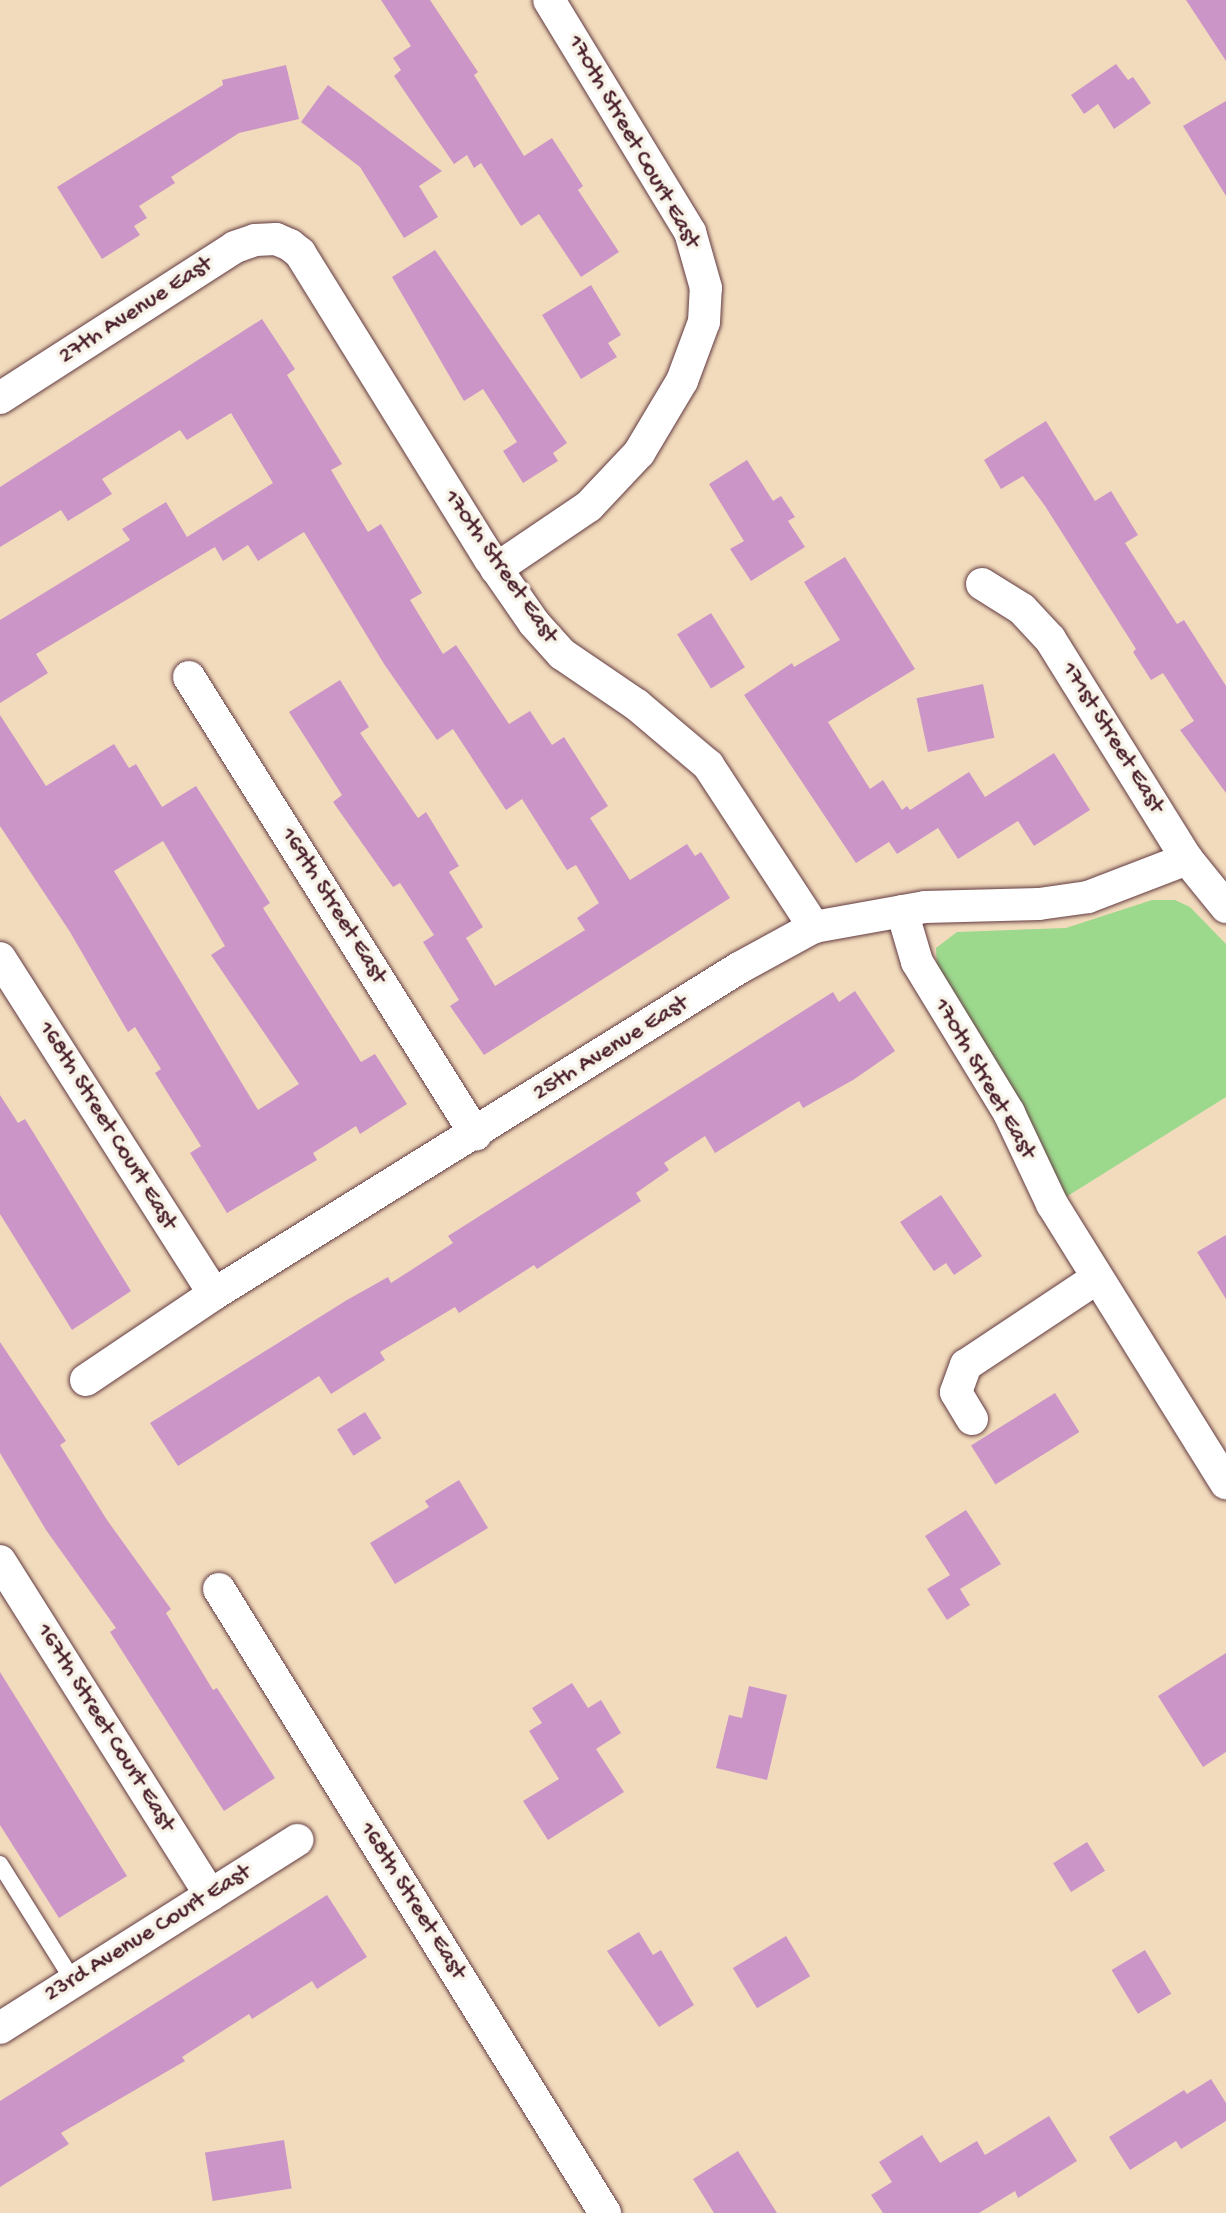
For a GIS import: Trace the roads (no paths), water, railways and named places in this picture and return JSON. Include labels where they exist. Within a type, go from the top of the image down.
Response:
[{"type":"street","name":"170th Street Court East","points":[[496,569],[589,506],[639,453],[693,357],[704,322],[706,288],[690,232],[549,0]]},
{"type":"street","name":"27th Avenue East","points":[[0,398],[235,247],[255,240],[276,239]]},
{"type":"street","name":"170th Street East","points":[[276,239],[300,253],[496,569],[562,654],[637,705],[708,765],[814,927]]},
{"type":"street","name":"171st Street East","points":[[982,584],[1022,609],[1049,639],[1187,859],[1226,906]]},
{"type":"street","name":"169th Street East","points":[[189,677],[476,1135]]},
{"type":"street","name":"25th Avenue East","points":[[86,1380],[214,1294],[476,1135],[739,968],[814,927],[902,911],[1088,897],[1187,859]]},
{"type":"street","name":"170th Street East","points":[[902,911],[917,962],[1009,1113],[1052,1204],[1226,1483]]},
{"type":"street","name":"168th Street Court East","points":[[0,958],[214,1294]]},
{"type":"street","points":[[972,1419],[956,1392],[966,1366],[1097,1278]]},
{"type":"street","name":"167th Street Court East","points":[[0,1560],[210,1895]]},
{"type":"street","name":"168th Street East","points":[[219,1590],[605,2213]]},
{"type":"street","name":"23rd Avenue Court East","points":[[0,2028],[297,1840]]},
{"type":"lane","points":[[0,1864],[74,1982]]}]
